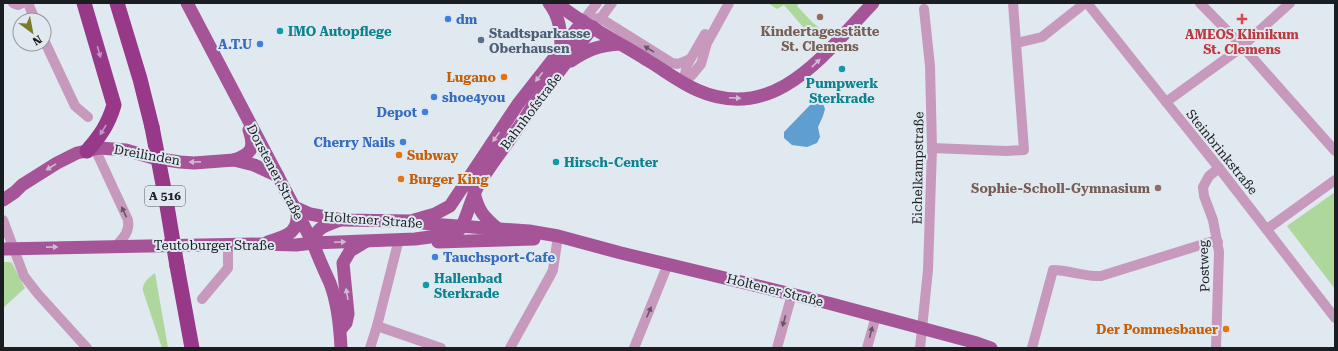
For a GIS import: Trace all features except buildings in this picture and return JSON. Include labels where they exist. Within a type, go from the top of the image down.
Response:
[{"type":"highway","points":[[84,3],[114,105],[110,119],[91,150]]},
{"type":"highway","name":"A 516","points":[[117,3],[140,79],[152,127],[192,348]]},
{"type":"main road","points":[[549,3],[556,13],[559,23],[560,49]]},
{"type":"main road","points":[[557,3],[592,22],[619,44],[638,54],[683,83],[697,90],[721,98],[748,98],[774,92],[785,87],[806,72],[873,3]]},
{"type":"main road","name":"Dorstener Straße","points":[[189,4],[313,243],[318,259],[330,285],[336,306],[341,348]]},
{"type":"main road","name":"Bahnhofstraße","points":[[450,206],[518,104],[560,49],[592,22]]},
{"type":"main road","name":"Bahnhofstraße","points":[[458,227],[474,192],[502,148],[564,66],[592,22]]},
{"type":"main road","points":[[564,66],[589,49],[619,44]]},
{"type":"main road","name":"Dreilinden","points":[[234,160],[246,155],[251,149],[252,144],[252,139],[239,102]]},
{"type":"main road","name":"Dreilinden","points":[[3,200],[22,185],[57,163],[73,155],[106,148],[121,149],[153,158],[180,162],[194,163],[234,160],[254,165],[278,176]]},
{"type":"main road","points":[[474,192],[476,202],[482,214],[498,229]]},
{"type":"main road","points":[[411,221],[435,214],[450,206],[458,227],[471,241]]},
{"type":"main road","points":[[262,244],[284,237],[293,231],[297,225],[296,210]]},
{"type":"main road","name":"Holtener Straße","points":[[296,210],[342,220],[411,221],[458,227],[529,231],[558,236],[792,294],[922,328],[991,348]]},
{"type":"main road","points":[[313,243],[314,236],[320,228],[342,220]]},
{"type":"main road","name":"Holtener Straße","points":[[313,243],[415,239],[445,236],[458,227]]},
{"type":"main road","name":"Holtener Straße","points":[[415,239],[438,242],[532,239],[558,236]]},
{"type":"main road","points":[[340,330],[346,323],[348,314],[343,264],[350,251],[366,241]]},
{"type":"main road","name":"Teutoburger Straße","points":[[8,249],[116,246],[296,245],[313,243]]},
{"type":"street","points":[[13,3],[18,5],[22,3]]},
{"type":"street","name":"Bahnhofstraße","points":[[592,22],[597,3]]},
{"type":"street","name":"Bahnhofstraße","points":[[592,22],[612,3]]},
{"type":"street","points":[[683,83],[687,61],[710,27],[722,3]]},
{"type":"street","points":[[683,83],[701,64],[707,43],[729,3]]},
{"type":"street","points":[[932,148],[1006,151],[1024,150],[1013,3]]},
{"type":"street","points":[[1017,43],[1042,36],[1084,3]]},
{"type":"street","name":"Steinbrinkstraße","points":[[1087,3],[1220,168],[1333,313]]},
{"type":"street","points":[[1200,3],[1242,46],[1335,151]]},
{"type":"street","points":[[1166,102],[1242,46],[1290,3]]},
{"type":"street","name":"Eichelkampstraße","points":[[920,348],[928,270],[932,148],[930,66],[924,9]]},
{"type":"street","points":[[592,22],[672,63],[678,64],[687,61]]},
{"type":"street","points":[[50,52],[75,106],[88,116]]},
{"type":"street","points":[[91,150],[128,220],[127,232],[116,246]]},
{"type":"street","name":"Postweg","points":[[1216,348],[1220,265],[1218,242],[1203,187],[1209,176],[1220,168]]},
{"type":"street","points":[[1267,229],[1335,180]]},
{"type":"street","points":[[3,191],[22,185]]},
{"type":"street","points":[[3,220],[9,235],[8,249]]},
{"type":"street","points":[[510,348],[553,270],[558,236]]},
{"type":"street","points":[[3,239],[8,249],[19,261],[24,276],[38,294],[87,348]]},
{"type":"street","points":[[370,348],[399,239]]},
{"type":"street","points":[[1032,348],[1053,270],[1101,276],[1210,242],[1218,242]]},
{"type":"street","points":[[202,299],[228,268],[228,245]]},
{"type":"street","points":[[634,348],[668,264]]},
{"type":"street","points":[[776,348],[792,294]]},
{"type":"street","points":[[867,348],[876,316]]},
{"type":"street","points":[[377,326],[441,348]]},
{"type":"green space","points":[[768,3],[799,3],[797,6],[824,32],[818,39],[804,28],[784,5],[777,9]]},
{"type":"green space","points":[[1335,192],[1335,289],[1287,226]]},
{"type":"green space","points":[[3,262],[12,263],[25,288],[3,308]]},
{"type":"green space","points":[[155,273],[168,348],[162,348],[143,291],[145,283]]},
{"type":"water","points":[[822,101],[825,109],[818,127],[820,137],[817,143],[807,147],[792,145],[784,138],[784,132],[813,102]]},
{"type":"place","name":"Kindertagesstätte St. Clemens","points":[[820,17]]},
{"type":"place","name":"dm","points":[[448,19]]},
{"type":"place","name":"AMEOS Klinikum St. Clemens","points":[[1242,19]]},
{"type":"place","name":"IMO Autopflege","points":[[280,31]]},
{"type":"place","name":"Stadtsparkasse Oberhausen","points":[[481,40]]},
{"type":"place","name":"A.T.U","points":[[260,44]]},
{"type":"place","name":"Pumpwerk Sterkrade","points":[[842,69]]},
{"type":"place","name":"Lugano","points":[[504,77]]},
{"type":"place","name":"shoe4you","points":[[434,97]]},
{"type":"place","name":"Depot","points":[[425,112]]},
{"type":"place","name":"Cherry Nails","points":[[403,142]]},
{"type":"place","name":"Subway","points":[[399,155]]},
{"type":"place","name":"Hirsch-Center","points":[[556,162]]},
{"type":"place","name":"Burger King","points":[[401,179]]},
{"type":"place","name":"Sophie-Scholl-Gymnasium","points":[[1158,188]]},
{"type":"place","name":"Tauchsport-Cafe","points":[[435,257]]},
{"type":"place","name":"Hallenbad Sterkrade","points":[[426,285]]},
{"type":"place","name":"Der Pommesbauer","points":[[1226,329]]}]
